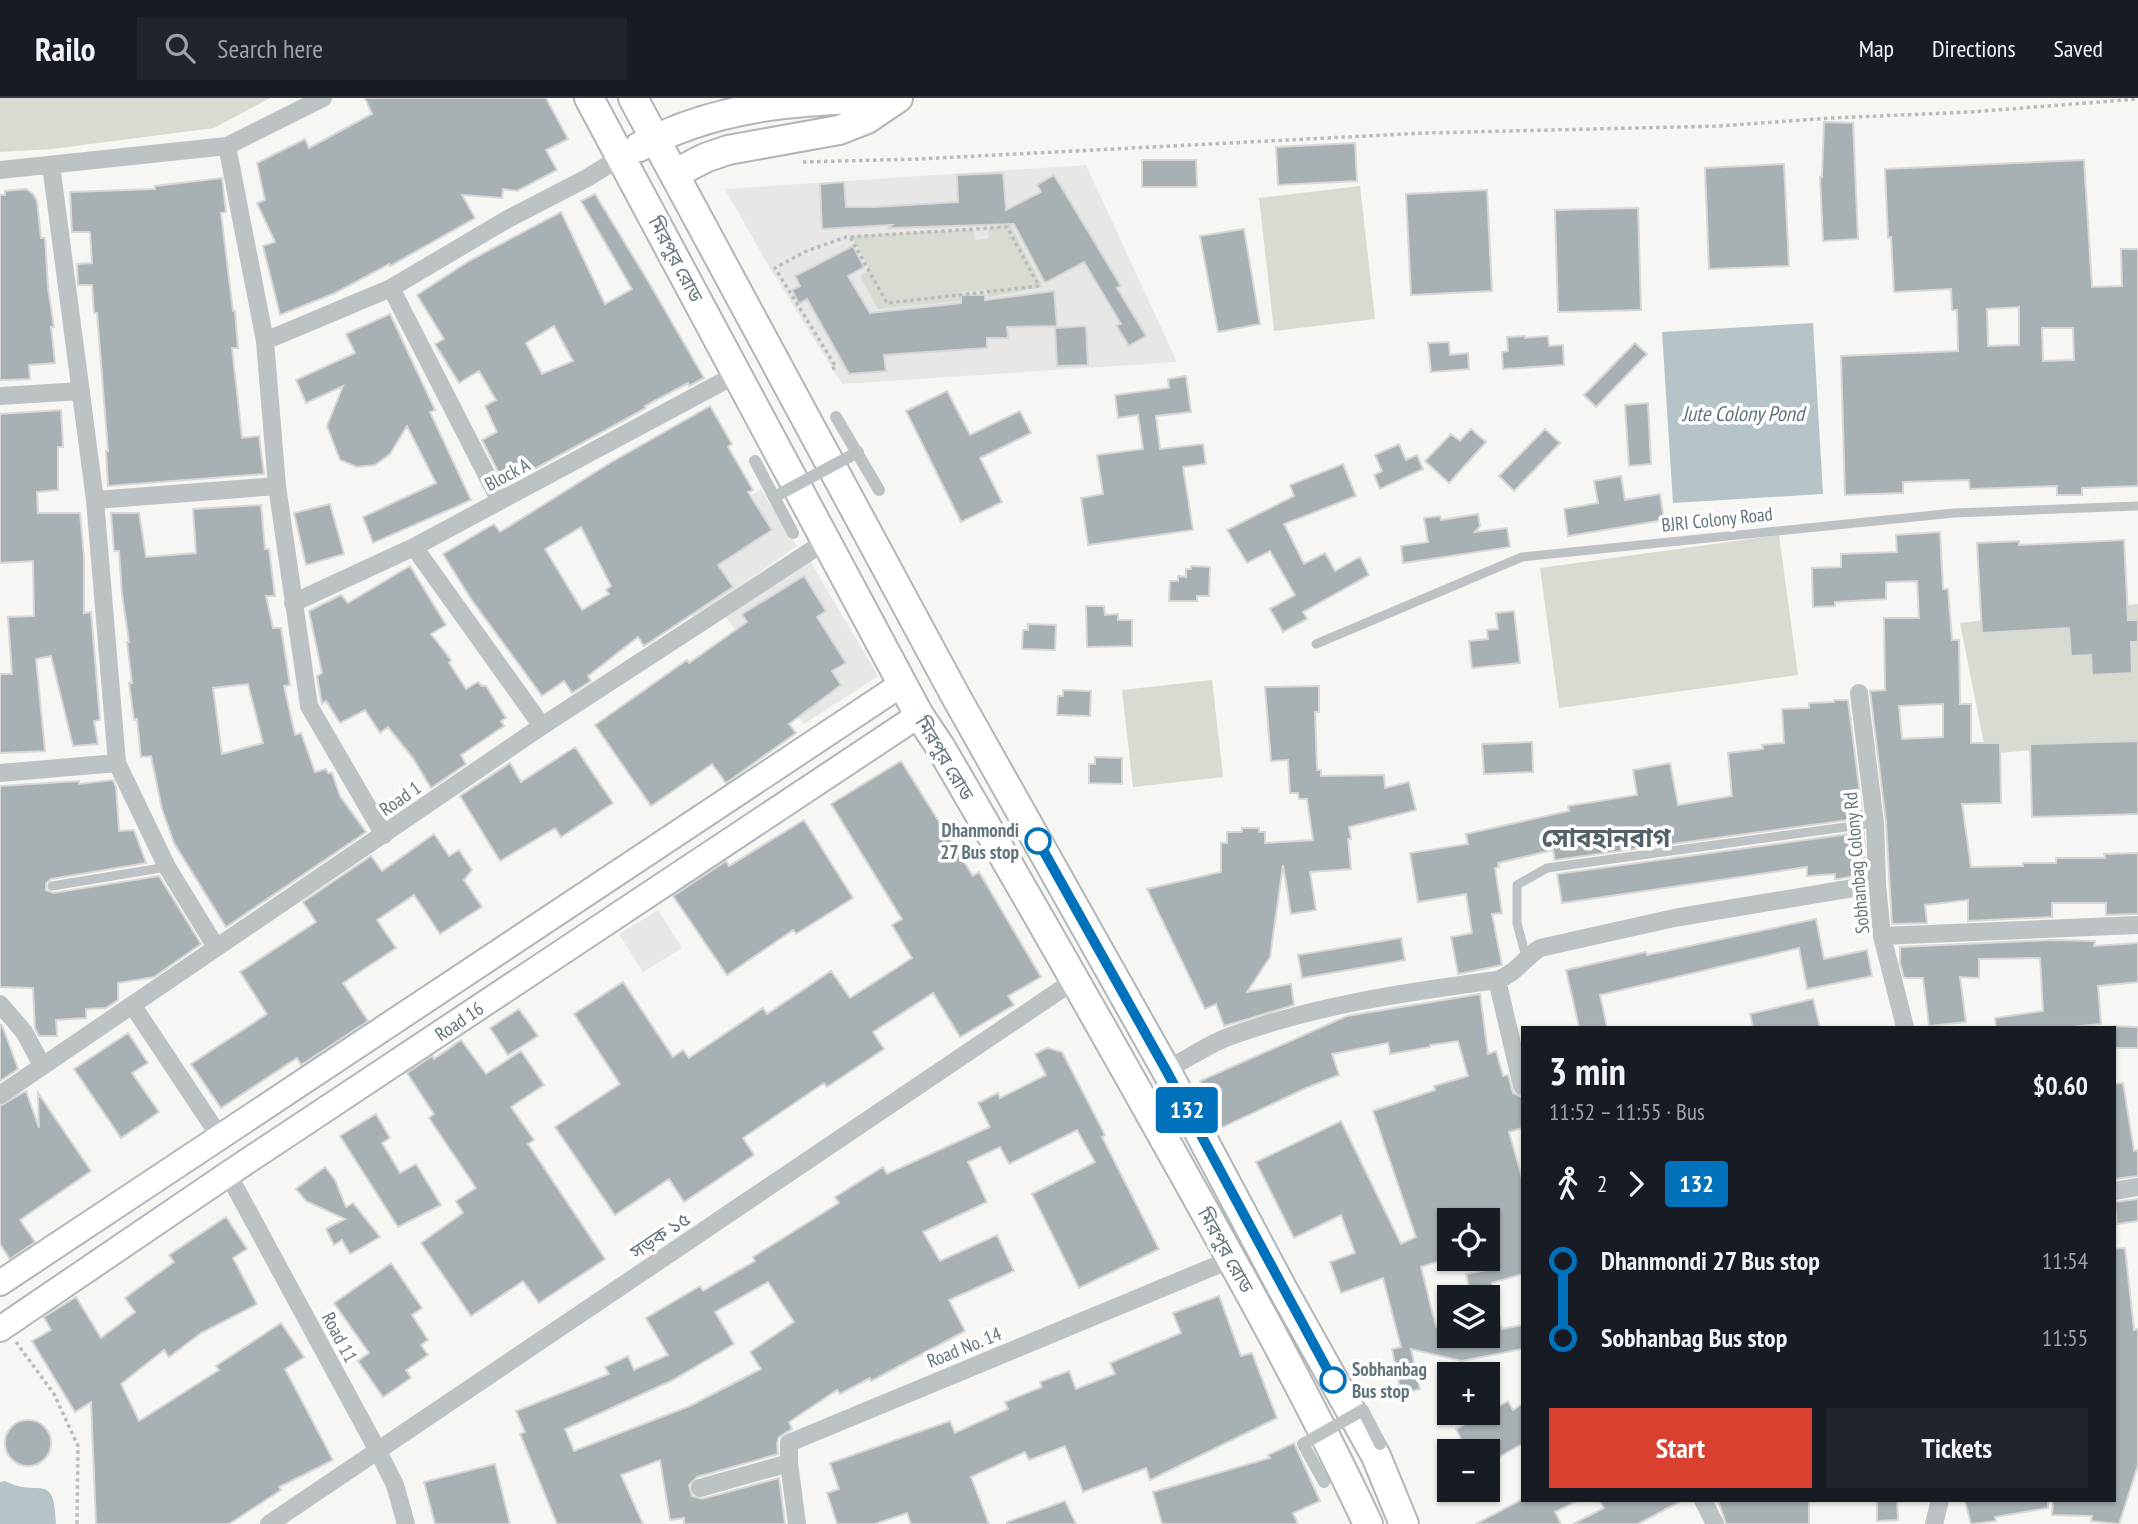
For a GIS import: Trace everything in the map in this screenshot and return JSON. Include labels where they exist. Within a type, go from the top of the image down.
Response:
[{"type":"highway","points":[[621,157],[655,138],[726,112],[786,103],[873,98]]},
{"type":"highway","points":[[674,174],[728,150],[839,130],[867,119],[898,98]]},
{"type":"highway","points":[[595,108],[636,99]]},
{"type":"highway","name":"মিরপুর রোড","points":[[636,99],[956,695],[1166,1070],[1282,1288],[1376,1456],[1404,1524]]},
{"type":"highway","name":"মিরপুর রোড","points":[[595,108],[919,715],[941,748],[1075,980],[1232,1259],[1330,1442],[1368,1524]]},
{"type":"highway","points":[[919,715],[956,695]]},
{"type":"highway","points":[[1254,1302],[1282,1288]]},
{"type":"main road","name":"Road 16","points":[[0,1283],[902,684]]},
{"type":"main road","name":"Road 16","points":[[2,1328],[228,1174],[919,715]]},
{"type":"main road","points":[[529,932],[551,960]]},
{"type":"street","points":[[0,170],[227,146],[311,101]]},
{"type":"street","points":[[227,146],[265,341],[277,486],[309,706],[384,835]]},
{"type":"street","points":[[265,341],[391,288],[506,220],[621,157]]},
{"type":"street","points":[[51,165],[95,500],[117,762],[167,867],[216,947]]},
{"type":"street","points":[[391,288],[500,501]]},
{"type":"street","name":"Block A","points":[[293,603],[414,547],[737,374]]},
{"type":"street","points":[[0,396],[81,391]]},
{"type":"street","points":[[836,417],[879,491]]},
{"type":"street","points":[[774,497],[858,452]]},
{"type":"street","points":[[755,461],[793,533]]},
{"type":"street","points":[[95,500],[277,486]]},
{"type":"street","name":"Road 1","points":[[0,1095],[542,726],[826,541]]},
{"type":"street","points":[[414,547],[542,726]]},
{"type":"street","name":"Sobhanbag Colony Rd","points":[[1859,693],[1875,823],[1882,936],[1905,1026]]},
{"type":"street","points":[[0,773],[117,762]]},
{"type":"street","points":[[1166,1070],[1226,1038],[1289,1019],[1389,994],[1510,976],[1526,957],[1540,948],[1674,918],[1877,884]]},
{"type":"street","points":[[1882,936],[2138,925]]},
{"type":"street","name":"সড়ক ১৫","points":[[269,1524],[1075,980]]},
{"type":"street","points":[[1497,980],[1521,1082]]},
{"type":"street","points":[[0,1003],[24,1032],[42,1065]]},
{"type":"street","points":[[133,1006],[220,1137]]},
{"type":"street","name":"Road 11","points":[[228,1174],[378,1451],[395,1485],[406,1524]]},
{"type":"street","points":[[2116,1191],[2138,1187]]},
{"type":"street","name":"Road No. 14","points":[[789,1463],[789,1443],[1232,1259]]},
{"type":"street","points":[[1324,1482],[1303,1444],[1363,1410],[1380,1444]]},
{"type":"street","points":[[700,1488],[789,1463],[797,1524]]},
{"type":"street","points":[[1704,1502],[1715,1524]]},
{"type":"street","points":[[1934,1524],[1940,1502]]},
{"type":"lane","name":"BJRI Colony Road","points":[[1316,644],[1522,556],[1954,513],[2138,506]]},
{"type":"lane","points":[[1526,957],[1517,923],[1517,885],[1547,868],[1875,823]]},
{"type":"lane","points":[[52,886],[167,867]]},
{"type":"path","points":[[797,162],[919,159],[1424,133],[1718,126],[1970,112],[2138,99]]},
{"type":"path","points":[[832,369],[836,367],[775,268],[804,252],[850,237],[1007,227],[1039,286],[887,303],[850,237]]},
{"type":"path","points":[[2,1328],[54,1395],[78,1446],[77,1524]]},
{"type":"shaded area","points":[[0,98],[270,98],[214,128],[52,149],[0,152]]},
{"type":"shaded area","points":[[1086,165],[1177,362],[842,384],[771,270],[725,189]],"holes":[[[1003,173],[1006,204],[994,206],[993,225],[876,227],[875,208],[958,202],[957,175]],[[1054,175],[1121,285],[1104,296],[1037,185]],[[844,183],[846,228],[823,229],[820,184]],[[1006,211],[1072,268],[1044,282]],[[973,229],[974,240],[989,238],[989,296],[987,290],[961,292],[960,301],[860,276],[869,269],[851,236]],[[857,254],[864,267],[848,276],[870,313],[961,303],[962,295],[984,295],[985,300],[1054,291],[1057,326],[1007,327],[1007,338],[987,338],[986,348],[884,355],[886,371],[849,374],[807,299],[799,303],[792,290]],[[1086,326],[1088,364],[1057,366],[1055,328]]]},
{"type":"shaded area","points":[[1360,186],[1375,319],[1274,331],[1259,198]]},
{"type":"shaded area","points":[[1010,224],[1043,287],[989,297],[987,290],[961,292],[960,301],[878,309],[860,276],[869,269],[851,236],[973,229],[975,240],[989,238],[988,228]]},
{"type":"shaded area","points":[[761,489],[797,546],[694,618],[655,557]]},
{"type":"shaded area","points":[[1779,535],[1798,675],[1559,708],[1540,568]]},
{"type":"shaded area","points":[[810,561],[878,676],[804,724],[725,616]]},
{"type":"shaded area","points":[[2138,604],[2138,741],[1986,754],[1960,623]]},
{"type":"shaded area","points":[[1212,680],[1223,777],[1133,787],[1122,690]]},
{"type":"shaded area","points":[[658,910],[682,948],[643,972],[619,934]]},
{"type":"water","name":"Jute Colony Pond","points":[[1813,323],[1823,494],[1673,503],[1662,332]]},
{"type":"water","points":[[5,1481],[17,1486],[48,1491],[55,1507],[56,1524],[0,1524],[0,1482]]},
{"type":"building","points":[[365,98],[546,98],[568,139],[546,150],[557,170],[517,191],[503,189],[502,198],[462,195],[475,218],[390,266],[389,264],[335,293],[280,315],[263,246],[275,242],[257,203],[265,200],[257,163],[305,139],[309,148],[372,114]]},
{"type":"building","points":[[1824,122],[1853,123],[1858,239],[1823,241],[1820,177]]},
{"type":"building","points":[[1355,143],[1357,181],[1278,185],[1276,147]]},
{"type":"building","points":[[1142,160],[1196,160],[1197,187],[1142,187]]},
{"type":"building","points":[[2084,160],[2092,287],[2122,286],[2121,249],[2138,249],[2138,486],[2082,488],[2082,495],[2057,495],[2057,486],[1970,489],[1969,480],[1903,482],[1903,493],[1845,495],[1841,356],[1958,351],[1957,310],[1952,310],[1951,289],[1894,292],[1885,169]],"holes":[[[2019,307],[2019,345],[1988,346],[1987,309]],[[2042,328],[2073,328],[2074,360],[2043,361]]]},
{"type":"building","points":[[1784,164],[1789,266],[1709,269],[1705,168]]},
{"type":"building","points":[[1003,173],[1006,210],[1041,192],[1037,185],[1054,175],[1121,286],[1117,288],[1146,336],[1129,346],[1116,325],[1121,324],[1084,262],[1045,283],[1014,224],[888,228],[892,225],[822,229],[820,184],[844,182],[846,207],[958,202],[957,175]]},
{"type":"building","points":[[222,178],[226,212],[221,213],[235,311],[238,348],[232,348],[242,438],[259,436],[264,474],[108,486],[108,451],[97,313],[94,313],[92,285],[78,285],[77,264],[92,263],[90,232],[72,232],[70,192],[155,189],[155,186]]},
{"type":"building","points":[[26,189],[37,201],[41,238],[45,238],[55,363],[29,365],[30,379],[0,380],[0,195],[5,195],[5,191]]},
{"type":"building","points":[[1487,190],[1492,291],[1411,295],[1406,194]]},
{"type":"building","points":[[595,194],[704,378],[689,386],[688,383],[645,406],[646,408],[505,485],[482,440],[497,432],[485,406],[496,400],[479,371],[459,383],[435,344],[444,339],[417,295],[469,261],[561,212],[605,304],[632,289],[581,201]],"holes":[[[554,326],[573,361],[542,374],[526,343]]]},
{"type":"building","points":[[1638,208],[1641,310],[1558,312],[1555,210]]},
{"type":"building","points":[[1244,229],[1260,324],[1218,332],[1200,236]]},
{"type":"building","points":[[853,246],[864,267],[848,276],[870,313],[961,303],[961,295],[985,295],[985,300],[1054,291],[1057,326],[1007,327],[1008,338],[987,338],[987,348],[884,355],[886,371],[849,374],[807,299],[799,304],[792,290],[800,286],[795,276]]},
{"type":"building","points":[[390,314],[435,410],[430,412],[471,500],[373,543],[363,517],[436,483],[407,426],[390,454],[375,465],[357,467],[340,460],[327,426],[343,386],[306,403],[296,380],[355,353],[346,334]]},
{"type":"building","points":[[1086,326],[1088,365],[1057,366],[1055,328]]},
{"type":"building","points":[[1548,336],[1549,346],[1563,345],[1564,365],[1503,369],[1502,352],[1508,351],[1507,337]]},
{"type":"building","points":[[1449,342],[1450,355],[1468,353],[1469,369],[1431,372],[1428,343]]},
{"type":"building","points":[[1635,343],[1647,354],[1596,407],[1584,395]]},
{"type":"building","points":[[1186,376],[1191,412],[1156,416],[1160,449],[1203,444],[1206,464],[1183,467],[1193,530],[1088,545],[1081,498],[1103,494],[1097,455],[1143,449],[1138,415],[1118,418],[1115,395],[1169,388],[1168,379]]},
{"type":"building","points":[[947,391],[970,435],[1020,411],[1031,433],[980,458],[1002,502],[961,522],[906,411]]},
{"type":"building","points":[[1648,403],[1651,464],[1629,466],[1625,405]]},
{"type":"building","points":[[710,406],[732,444],[728,447],[753,490],[748,492],[772,530],[718,565],[733,587],[644,646],[638,637],[588,676],[591,681],[572,693],[564,681],[542,696],[471,599],[443,554],[494,524],[500,532],[610,463]],"holes":[[[581,527],[611,586],[606,590],[609,594],[582,610],[545,549]]]},
{"type":"building","points":[[61,410],[63,447],[58,447],[58,490],[37,492],[38,513],[80,513],[84,557],[84,613],[91,612],[100,720],[94,721],[98,744],[73,746],[51,656],[36,659],[45,751],[0,753],[0,674],[12,674],[8,617],[34,616],[33,561],[0,563],[0,414]]},
{"type":"building","points":[[1471,429],[1486,442],[1449,483],[1425,461],[1451,434],[1460,441]]},
{"type":"building","points":[[1545,429],[1560,443],[1514,491],[1499,476]]},
{"type":"building","points":[[1399,444],[1406,460],[1417,455],[1423,469],[1380,489],[1374,475],[1382,471],[1375,455]]},
{"type":"building","points":[[1343,464],[1356,496],[1284,524],[1304,564],[1325,553],[1335,571],[1360,557],[1369,575],[1303,612],[1307,619],[1283,632],[1270,609],[1295,595],[1270,551],[1247,563],[1227,530],[1294,496],[1290,485]]},
{"type":"building","points":[[1621,476],[1625,500],[1660,494],[1664,520],[1568,536],[1564,509],[1598,503],[1594,481]]},
{"type":"building","points":[[330,504],[344,554],[306,565],[294,513]]},
{"type":"building","points":[[261,505],[265,549],[269,549],[275,596],[266,596],[273,628],[281,628],[290,685],[284,686],[295,735],[301,733],[315,772],[326,769],[328,773],[332,773],[340,796],[366,832],[226,927],[174,843],[162,809],[151,756],[141,757],[137,719],[134,720],[129,683],[132,683],[129,642],[119,551],[114,551],[111,513],[139,513],[146,557],[196,553],[193,509]],"holes":[[[248,684],[263,743],[222,754],[213,688]]]},
{"type":"building","points":[[1478,514],[1480,526],[1475,532],[1507,528],[1510,547],[1403,563],[1401,546],[1428,542],[1424,518],[1440,516],[1441,520]]},
{"type":"building","points":[[1940,532],[1943,589],[1948,589],[1952,640],[1959,640],[1960,704],[1971,704],[1971,743],[2000,743],[2001,803],[1962,804],[1971,867],[2023,866],[2023,863],[2056,863],[2056,858],[2105,858],[2104,854],[2138,853],[2138,914],[2106,915],[2106,903],[2052,903],[2052,917],[1968,921],[1968,900],[1925,905],[1927,923],[1892,924],[1886,822],[1870,691],[1885,690],[1884,618],[1919,618],[1917,581],[1886,582],[1886,599],[1835,602],[1835,606],[1813,607],[1812,568],[1841,567],[1841,554],[1897,552],[1896,535]],"holes":[[[1943,704],[1943,737],[1902,739],[1899,706]]]},
{"type":"building","points":[[2124,540],[2128,620],[2138,620],[2138,642],[2131,642],[2132,673],[2092,675],[2091,655],[2071,656],[2069,628],[1982,633],[1977,543],[2019,541],[2019,545]]},
{"type":"building","points":[[410,566],[446,625],[431,634],[451,660],[449,663],[466,689],[478,682],[486,686],[506,718],[501,721],[504,726],[461,755],[466,764],[431,788],[413,758],[388,727],[380,733],[365,710],[340,723],[326,701],[322,704],[317,676],[322,673],[309,611],[341,595],[348,603]]},
{"type":"building","points":[[1191,566],[1210,567],[1209,596],[1197,596],[1197,601],[1169,601],[1170,581],[1178,581],[1178,576],[1186,577],[1186,569],[1191,569]]},
{"type":"building","points":[[804,576],[826,611],[817,617],[846,663],[832,671],[841,685],[789,724],[796,733],[726,783],[712,764],[651,806],[595,725],[687,660],[689,663],[747,622],[742,614]]},
{"type":"building","points":[[1086,606],[1104,606],[1105,615],[1118,614],[1118,620],[1132,620],[1132,646],[1087,647]]},
{"type":"building","points":[[1514,611],[1520,663],[1472,668],[1469,641],[1488,639],[1487,630],[1498,629],[1496,613]]},
{"type":"building","points":[[1028,624],[1056,625],[1055,650],[1022,649],[1023,630],[1028,630]]},
{"type":"building","points":[[1319,686],[1319,712],[1315,712],[1317,770],[1321,770],[1321,776],[1384,775],[1385,788],[1409,782],[1416,810],[1349,827],[1351,869],[1310,872],[1316,910],[1291,914],[1283,865],[1270,957],[1247,992],[1291,984],[1294,1005],[1224,1026],[1216,1004],[1205,1009],[1147,889],[1221,872],[1221,843],[1227,843],[1227,832],[1242,832],[1242,828],[1259,828],[1259,832],[1265,832],[1265,843],[1313,840],[1307,799],[1299,799],[1298,793],[1290,793],[1288,760],[1271,761],[1265,687]]},
{"type":"building","points":[[1063,690],[1091,691],[1090,716],[1057,715],[1058,696],[1063,696]]},
{"type":"building","points":[[1848,700],[1863,818],[1555,860],[1553,850],[1498,863],[1499,867],[1495,868],[1502,913],[1492,914],[1502,965],[1458,974],[1451,937],[1472,933],[1466,894],[1418,902],[1410,853],[1468,844],[1466,834],[1569,811],[1568,806],[1637,795],[1633,770],[1670,763],[1678,805],[1732,796],[1728,753],[1763,749],[1762,745],[1784,743],[1782,709],[1809,708],[1809,703]]},
{"type":"building","points":[[2138,741],[2138,814],[2032,817],[2030,744]]},
{"type":"building","points":[[1532,742],[1533,772],[1484,774],[1482,744]]},
{"type":"building","points":[[575,747],[613,803],[561,837],[555,828],[500,861],[460,796],[510,763],[521,782]]},
{"type":"building","points":[[1095,757],[1122,758],[1122,784],[1089,783],[1089,764],[1095,764]]},
{"type":"building","points":[[901,761],[973,876],[979,872],[1041,977],[1008,996],[1014,1005],[960,1037],[933,993],[873,1032],[884,1049],[827,1087],[824,1083],[743,1138],[754,1155],[684,1202],[669,1179],[615,1215],[555,1127],[620,1084],[574,1014],[623,982],[673,1057],[683,1050],[689,1058],[763,1008],[767,1014],[831,971],[850,998],[912,958],[892,925],[902,919],[831,804]]},
{"type":"building","points":[[113,780],[116,787],[119,831],[134,830],[146,863],[51,879],[46,883],[46,890],[53,893],[159,876],[201,944],[154,977],[118,983],[118,1000],[106,1008],[86,1009],[86,1018],[56,1020],[57,1036],[39,1036],[35,1028],[33,988],[0,987],[0,786],[79,781],[79,784]]},
{"type":"building","points":[[804,820],[853,898],[796,934],[793,930],[727,975],[673,896],[726,861],[729,866]]},
{"type":"building","points":[[1864,832],[1865,874],[1838,879],[1835,879],[1835,874],[1807,876],[1807,867],[1562,903],[1557,874]]},
{"type":"building","points":[[434,834],[449,856],[459,850],[472,870],[464,880],[482,907],[440,934],[414,895],[377,920],[396,948],[343,983],[368,1021],[301,1065],[297,1058],[221,1108],[191,1064],[267,1014],[240,972],[316,922],[303,902],[371,856],[382,871]]},
{"type":"building","points":[[1816,919],[1824,959],[1867,950],[1872,976],[1807,989],[1799,948],[1600,995],[1607,1026],[1579,1026],[1566,970],[1646,952],[1647,955]]},
{"type":"building","points":[[1401,938],[1405,960],[1302,978],[1298,955]]},
{"type":"building","points":[[2052,940],[2095,941],[2094,946],[2138,943],[2138,982],[2098,986],[2101,1024],[1996,1026],[1995,1018],[2043,1011],[2040,958],[1979,959],[1979,978],[1960,977],[1966,1022],[1929,1026],[1923,978],[1904,978],[1900,947]]},
{"type":"building","points":[[1480,994],[1488,1054],[1496,1051],[1503,1076],[1508,1075],[1513,1093],[1521,1097],[1521,1128],[1509,1132],[1521,1174],[1521,1274],[1492,1285],[1468,1285],[1466,1274],[1500,1271],[1500,1208],[1437,1208],[1437,1262],[1421,1267],[1437,1327],[1437,1348],[1500,1348],[1500,1320],[1502,1329],[1521,1325],[1521,1349],[1462,1361],[1411,1349],[1420,1389],[1401,1394],[1392,1349],[1401,1347],[1383,1278],[1341,1293],[1330,1262],[1355,1253],[1341,1215],[1294,1238],[1256,1162],[1341,1121],[1401,1244],[1416,1237],[1373,1111],[1435,1090],[1434,1086],[1468,1076],[1458,1041],[1390,1054],[1388,1043],[1332,1054],[1339,1075],[1221,1128],[1200,1081],[1347,1016]]},
{"type":"building","points":[[1813,999],[1820,1026],[1753,1026],[1750,1014]]},
{"type":"building","points":[[519,1009],[538,1036],[508,1055],[490,1028]]},
{"type":"building","points":[[0,1025],[18,1069],[0,1081]]},
{"type":"building","points":[[2116,1026],[2138,1027],[2138,1048],[2116,1048]]},
{"type":"building","points":[[128,1033],[148,1063],[132,1073],[159,1112],[121,1138],[74,1069]]},
{"type":"building","points":[[461,1040],[486,1074],[521,1051],[544,1085],[511,1107],[534,1140],[528,1144],[605,1259],[539,1303],[523,1281],[471,1316],[421,1243],[463,1213],[456,1201],[476,1188],[429,1118],[434,1114],[407,1073],[432,1056],[434,1059]]},
{"type":"building","points":[[1047,1048],[1062,1052],[1159,1249],[1079,1288],[1032,1194],[1095,1162],[1077,1130],[1009,1164],[1000,1147],[968,1162],[987,1202],[923,1232],[940,1261],[997,1235],[1014,1271],[949,1300],[965,1331],[871,1381],[870,1378],[840,1394],[837,1390],[789,1422],[792,1429],[779,1437],[778,1454],[697,1477],[689,1485],[692,1496],[702,1499],[779,1478],[785,1524],[684,1524],[684,1518],[670,1520],[660,1460],[621,1475],[643,1524],[557,1524],[520,1434],[525,1432],[516,1411],[609,1374],[605,1367],[628,1356],[634,1370],[668,1355],[646,1318],[700,1286],[703,1291],[755,1261],[753,1257],[839,1203],[835,1197],[883,1167],[887,1174],[990,1127],[978,1103],[998,1093],[1000,1098],[1046,1075],[1035,1054]],"holes":[[[768,1282],[794,1322],[750,1352],[761,1369],[690,1406],[574,1451],[565,1429],[671,1381],[734,1344],[715,1312]]]},
{"type":"building","points":[[2123,1083],[2134,1151],[2138,1150],[2138,1176],[2116,1179],[2116,1084]]},
{"type":"building","points":[[26,1091],[39,1128],[38,1093],[91,1171],[20,1220],[35,1242],[10,1259],[0,1244],[0,1106]]},
{"type":"building","points":[[376,1114],[390,1138],[382,1143],[400,1173],[416,1164],[441,1205],[398,1227],[340,1136]]},
{"type":"building","points":[[325,1167],[335,1180],[346,1207],[353,1203],[380,1237],[350,1254],[342,1240],[334,1245],[326,1229],[345,1219],[306,1201],[296,1189]]},
{"type":"building","points":[[2138,1199],[2138,1221],[2117,1224],[2116,1202]]},
{"type":"building","points":[[226,1217],[247,1249],[233,1258],[257,1304],[201,1333],[169,1357],[164,1350],[121,1384],[139,1421],[219,1370],[216,1366],[281,1323],[304,1357],[285,1369],[333,1460],[279,1487],[281,1490],[229,1524],[96,1524],[91,1402],[75,1412],[32,1341],[51,1330],[44,1317],[76,1297],[101,1338],[135,1312],[125,1298],[174,1262],[169,1255]]},
{"type":"building","points":[[2125,1248],[2134,1330],[2138,1329],[2138,1465],[2119,1524],[2091,1521],[2092,1516],[2052,1515],[2053,1502],[2116,1502],[2116,1249]]},
{"type":"building","points":[[391,1263],[422,1308],[412,1315],[428,1340],[421,1345],[428,1355],[406,1370],[411,1378],[383,1397],[358,1361],[369,1353],[334,1303]]},
{"type":"building","points":[[1219,1296],[1241,1356],[1252,1353],[1277,1418],[1150,1480],[1146,1468],[1083,1492],[1065,1446],[1029,1460],[1025,1452],[971,1477],[989,1524],[911,1524],[907,1513],[875,1524],[837,1524],[827,1493],[839,1489],[830,1463],[950,1421],[955,1433],[1008,1409],[1005,1402],[1042,1387],[1040,1382],[1069,1371],[1076,1389],[1115,1374],[1110,1363],[1181,1333],[1173,1313]]},
{"type":"building","points":[[1508,1401],[1513,1410],[1521,1405],[1521,1445],[1500,1456],[1500,1439],[1461,1439],[1456,1429],[1463,1425],[1500,1425],[1500,1405]]},
{"type":"building","points":[[28,1420],[44,1427],[51,1443],[44,1459],[28,1466],[12,1459],[5,1443],[12,1427]]},
{"type":"building","points":[[1294,1443],[1320,1501],[1293,1513],[1298,1524],[1162,1524],[1153,1492],[1270,1458],[1268,1455]]},
{"type":"building","points":[[495,1464],[510,1524],[435,1524],[424,1482]]},
{"type":"building","points":[[1521,1500],[1575,1502],[1555,1512],[1561,1524],[1476,1524]]},
{"type":"building","points":[[1065,1501],[1076,1524],[1007,1524],[1007,1522]]},
{"type":"building","points":[[1600,1502],[1679,1502],[1638,1524],[1573,1524],[1604,1508]]},
{"type":"building","points":[[1719,1502],[1809,1502],[1809,1524],[1726,1524]]},
{"type":"building","points":[[1877,1502],[1897,1502],[1898,1520],[1877,1521]]},
{"type":"building","points":[[1965,1502],[2048,1502],[2048,1508],[1995,1517],[1996,1521],[1971,1524]]},
{"type":"bus line","name":"132","points":[[1038,841],[1166,1070],[1333,1380]]},
{"type":"place","name":"Dhanmondi 27 Bus stop","points":[[1038,841]]},
{"type":"place","name":"Sobhanbag Bus stop","points":[[1333,1380]]},
{"type":"district","name":"সোবহানবাগ","points":[[1606,837]]}]
